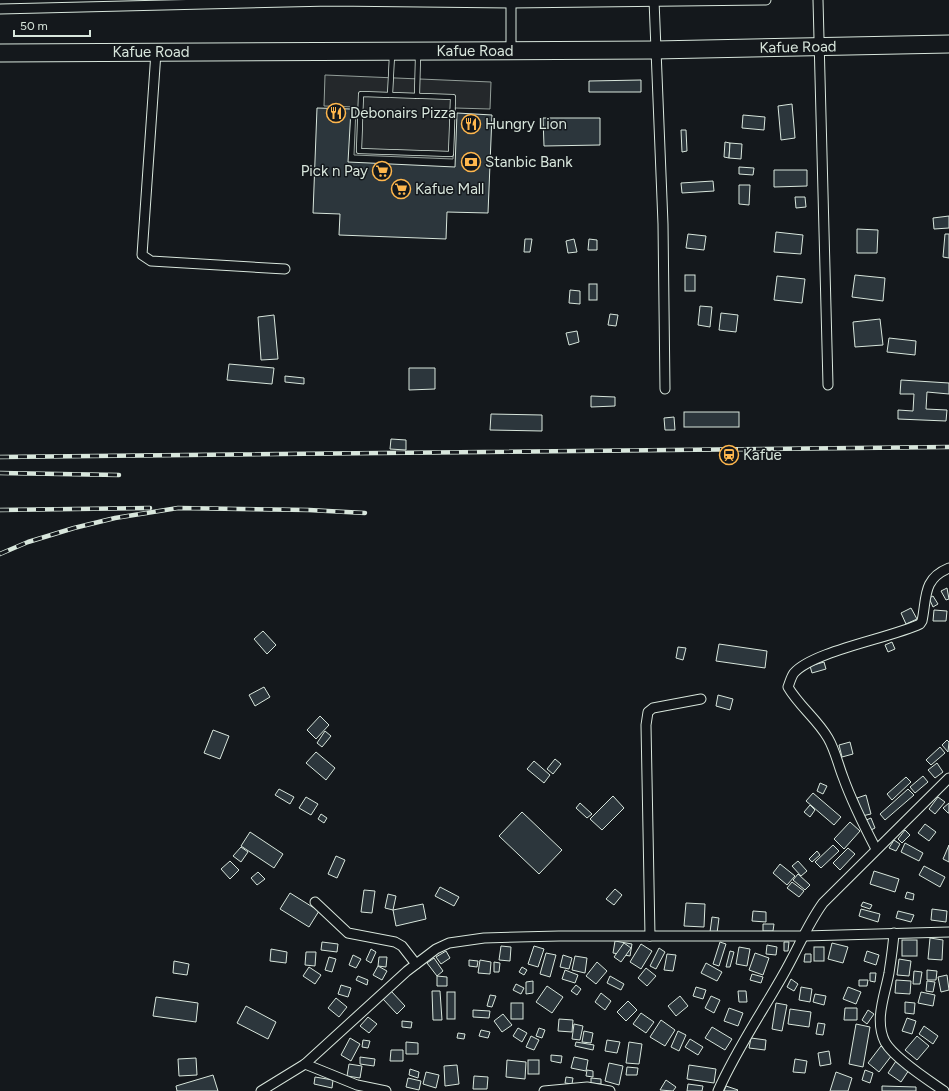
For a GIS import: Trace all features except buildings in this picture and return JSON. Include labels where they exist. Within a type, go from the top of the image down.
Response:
[{"type":"highway","name":"Kafue Road","points":[[0,53],[655,50],[949,44]]},
{"type":"street","points":[[0,9],[75,4],[331,0],[511,3],[766,0]]},
{"type":"street","points":[[818,0],[828,385]]},
{"type":"street","points":[[654,1],[663,224],[666,389]]},
{"type":"street","points":[[511,3],[511,50]]},
{"type":"street","points":[[156,52],[142,256],[151,261],[285,269]]},
{"type":"street","points":[[876,849],[858,815],[837,756],[827,737],[819,724],[793,696],[788,687],[791,678],[802,667],[828,655],[920,624],[922,621],[926,592],[929,584],[939,573],[949,568]]},
{"type":"street","points":[[650,936],[646,725],[648,712],[653,708],[701,699]]},
{"type":"street","points":[[718,1091],[736,1056],[804,936],[811,920],[823,903],[949,778]]},
{"type":"street","points":[[316,902],[348,933],[395,942],[402,946],[416,964]]},
{"type":"street","points":[[261,1091],[304,1064],[416,964],[436,949],[449,943],[464,940],[559,936],[804,936],[949,932]]},
{"type":"street","points":[[894,933],[889,974],[880,1019],[881,1030],[885,1043],[896,1054],[944,1091]]},
{"type":"street","points":[[304,1064],[357,1084],[386,1091]]},
{"type":"street","points":[[544,1091],[587,1087],[610,1091]]},
{"type":"lane","points":[[390,95],[392,51]]},
{"type":"lane","points":[[417,96],[418,51]]},
{"type":"lane","points":[[361,94],[390,95],[453,97],[451,154],[359,151],[361,94]]},
{"type":"shaded area","points":[[325,75],[491,82],[490,109],[455,108],[453,159],[354,155],[356,107],[324,106]]},
{"type":"railway","points":[[0,457],[949,447]]},
{"type":"railway","points":[[0,473],[119,475]]},
{"type":"railway","points":[[0,510],[150,508]]},
{"type":"railway","points":[[0,554],[28,542],[74,528],[115,518],[178,508],[309,510],[365,513]]},
{"type":"place","name":"Debonairs Pizza","points":[[336,113]]},
{"type":"place","name":"Hungry Lion","points":[[471,124]]},
{"type":"place","name":"Stanbic Bank","points":[[471,162]]},
{"type":"place","name":"Pick n Pay","points":[[382,171]]},
{"type":"place","name":"Kafue Mall","points":[[401,189]]},
{"type":"place","name":"Kafue","points":[[729,455]]}]
